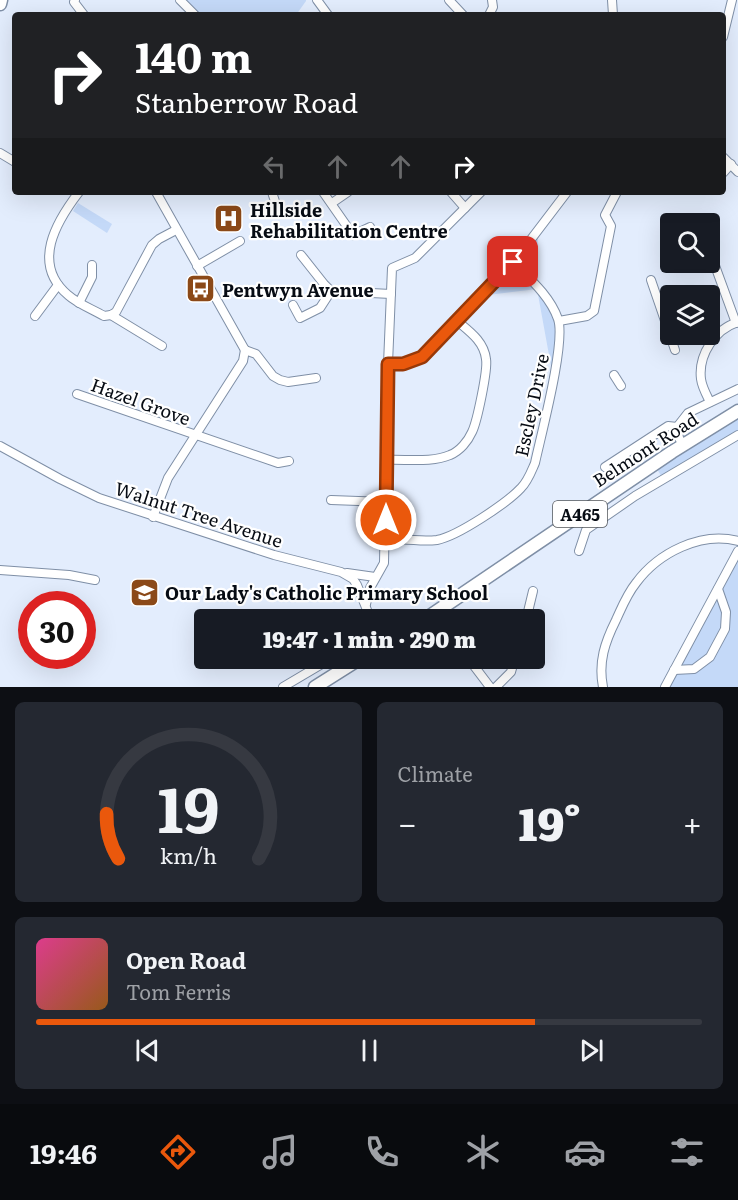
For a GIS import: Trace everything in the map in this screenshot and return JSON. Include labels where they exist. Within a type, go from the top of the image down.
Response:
[{"type":"highway","name":"Belmont Road","points":[[445,609],[683,445],[738,411]]},
{"type":"highway","points":[[315,687],[344,669]]},
{"type":"street","points":[[180,0],[192,12]]},
{"type":"street","points":[[449,0],[460,12]]},
{"type":"street","points":[[726,25],[732,0]]},
{"type":"street","points":[[726,160],[738,172]]},
{"type":"street","points":[[726,169],[730,164]]},
{"type":"street","points":[[77,195],[52,235],[48,246],[49,264],[58,285],[66,294],[104,316],[116,312],[153,245],[176,230]]},
{"type":"street","points":[[158,195],[245,350],[256,354],[273,376],[280,380],[288,382],[316,378]]},
{"type":"street","points":[[273,195],[279,214]]},
{"type":"street","points":[[325,195],[353,235],[370,228]]},
{"type":"street","points":[[332,203],[344,195]]},
{"type":"street","points":[[454,195],[465,208]]},
{"type":"street","points":[[366,604],[375,577],[382,570],[386,538],[388,364],[392,268],[415,258],[479,195]]},
{"type":"street","points":[[388,364],[403,364],[422,357],[513,262],[565,195]]},
{"type":"street","points":[[513,262],[550,301],[559,321],[586,316],[594,311],[611,226],[605,215],[616,195]]},
{"type":"street","points":[[197,266],[240,241]]},
{"type":"street","points":[[301,255],[331,291],[391,294]]},
{"type":"street","points":[[79,303],[92,277],[92,264]]},
{"type":"street","points":[[710,402],[701,377],[703,360],[716,336],[737,323],[718,273]]},
{"type":"street","points":[[651,280],[675,350]]},
{"type":"street","points":[[34,316],[58,285]]},
{"type":"street","points":[[293,305],[300,318],[320,308],[331,291]]},
{"type":"street","points":[[111,315],[162,346]]},
{"type":"street","points":[[386,460],[451,455],[464,445],[474,430],[486,372],[486,359],[476,337],[456,320]]},
{"type":"street","name":"Escley Drive","points":[[386,538],[435,540],[446,538],[459,532],[521,489],[535,464],[557,358],[559,321]]},
{"type":"street","name":"Hazel Grove","points":[[153,517],[168,478],[243,361],[245,350]]},
{"type":"street","points":[[614,375],[621,386]]},
{"type":"street","points":[[683,445],[677,426],[688,413],[738,389]]},
{"type":"street","name":"Hazel Grove","points":[[77,394],[278,463],[289,461]]},
{"type":"street","points":[[604,467],[668,426],[677,426]]},
{"type":"street","name":"Belmont Road","points":[[579,551],[586,530],[636,496],[738,435]]},
{"type":"street","name":"Walnut Tree Avenue","points":[[0,446],[78,488],[153,517],[274,555],[341,572],[375,577]]},
{"type":"street","points":[[331,500],[386,502]]},
{"type":"street","points":[[603,687],[601,664],[606,641],[628,595],[643,575],[662,559],[687,545],[713,538],[738,541]]},
{"type":"street","points":[[665,687],[738,552]]},
{"type":"street","points":[[0,570],[69,575],[94,580]]},
{"type":"street","points":[[341,572],[353,579],[367,609]]},
{"type":"street","points":[[674,670],[694,669],[710,657],[724,630],[726,612],[718,589]]},
{"type":"street","points":[[529,609],[534,591]]},
{"type":"street","points":[[283,687],[313,669]]},
{"type":"street","points":[[476,669],[490,687]]},
{"type":"street","points":[[496,687],[512,669]]},
{"type":"shaded area","points":[[185,0],[306,0],[298,12],[198,12]]},
{"type":"shaded area","points":[[78,203],[112,224],[107,233],[73,211]]},
{"type":"shaded area","points":[[538,230],[537,286],[559,321],[553,377],[537,289],[480,296]]},
{"type":"shaded area","points":[[738,411],[738,435],[663,479],[654,464]]},
{"type":"shaded area","points":[[738,551],[738,687],[665,687]]},
{"type":"place","name":"Hillside Rehabilitation Centre","points":[[229,219]]},
{"type":"place","name":"Pentwyn Avenue","points":[[201,289]]},
{"type":"place","name":"Our Lady's Catholic Primary School","points":[[144,592]]},
{"type":"route","points":[[386,520],[388,364],[413,362],[422,357],[513,262]]}]
